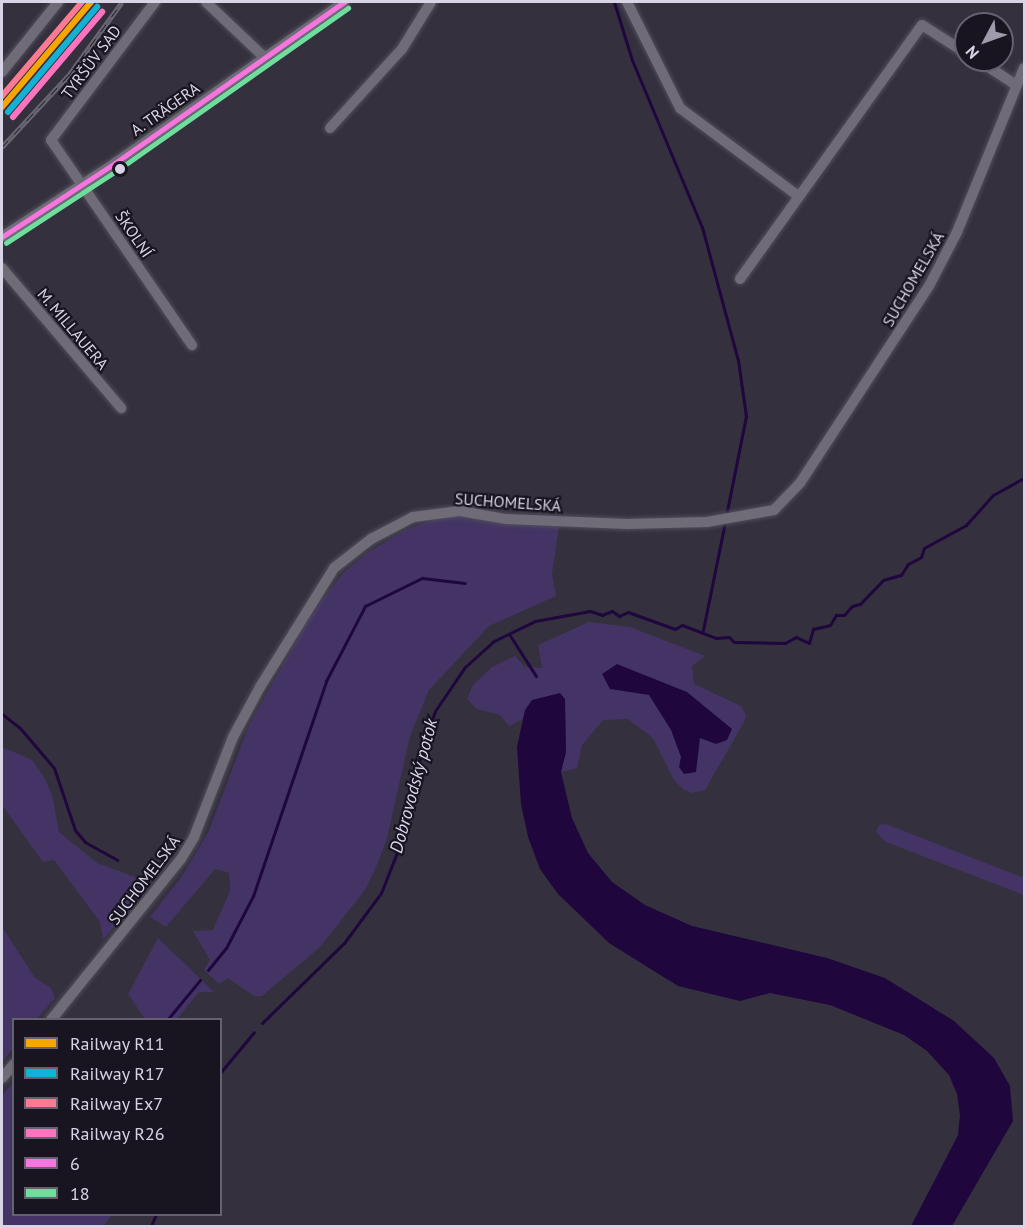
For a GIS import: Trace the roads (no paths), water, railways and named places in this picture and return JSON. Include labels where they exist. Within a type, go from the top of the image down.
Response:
[{"type":"street","points":[[2,72],[58,2]]},
{"type":"street","name":"TYRŠŮV SAD","points":[[51,140],[155,2]]},
{"type":"street","points":[[206,2],[265,58]]},
{"type":"street","name":"A. TRÄGERA","points":[[2,237],[82,185],[344,2]]},
{"type":"street","points":[[330,128],[402,49],[431,2]]},
{"type":"street","points":[[627,2],[680,108],[798,196]]},
{"type":"street","points":[[740,279],[922,25],[954,45]]},
{"type":"street","name":"SUCHOMELSKÁ","points":[[53,1018],[181,859],[194,837],[233,737],[260,687],[334,568],[371,539],[413,517],[460,510],[506,519],[611,523],[724,520],[774,510],[800,483],[929,286],[957,231],[1024,68]]},
{"type":"street","points":[[996,72],[1016,85]]},
{"type":"street","name":"ŠKOLNÍ","points":[[51,140],[192,345]]},
{"type":"street","name":"M. MILLAUERA","points":[[2,268],[121,408]]},
{"type":"street","points":[[2,1078],[12,1066]]},
{"type":"waterway","points":[[614,2],[632,60],[702,227],[738,360],[746,416],[726,516]]},
{"type":"waterway","name":"Dobrovodský potok","points":[[262,1023],[344,943],[381,893],[405,832],[422,747],[435,711],[465,667],[494,641],[535,621],[590,611],[602,615],[612,611],[619,616],[628,612],[675,629],[682,625],[716,638],[729,637],[734,642],[785,643],[796,637],[809,643],[813,629],[830,625],[836,615],[844,615],[852,606],[860,604],[883,580],[901,575],[908,564],[921,557],[924,548],[966,525],[993,495],[1024,478]]},
{"type":"waterway","points":[[703,630],[725,522]]},
{"type":"waterway","points":[[208,970],[226,948],[253,896],[326,681],[365,606],[422,578],[465,583]]},
{"type":"waterway","points":[[509,634],[536,676]]},
{"type":"waterway","points":[[2,714],[20,728],[54,768],[75,830],[85,842],[117,860]]},
{"type":"waterway","points":[[169,1018],[200,980]]},
{"type":"waterway","name":"Dobrovodský potok","points":[[222,1071],[254,1032]]},
{"type":"waterway","name":"Dobrovodský potok","points":[[151,1226],[155,1216]]},
{"type":"railway","points":[[2,147],[69,75],[122,2]]},
{"type":"rail line","name":"Ex7","points":[[2,96],[82,2]]},
{"type":"rail line","name":"R11","points":[[2,107],[91,2]]},
{"type":"rail line","name":"R17","points":[[8,112],[97,7]]},
{"type":"rail line","name":"R26","points":[[13,117],[102,12]]}]
